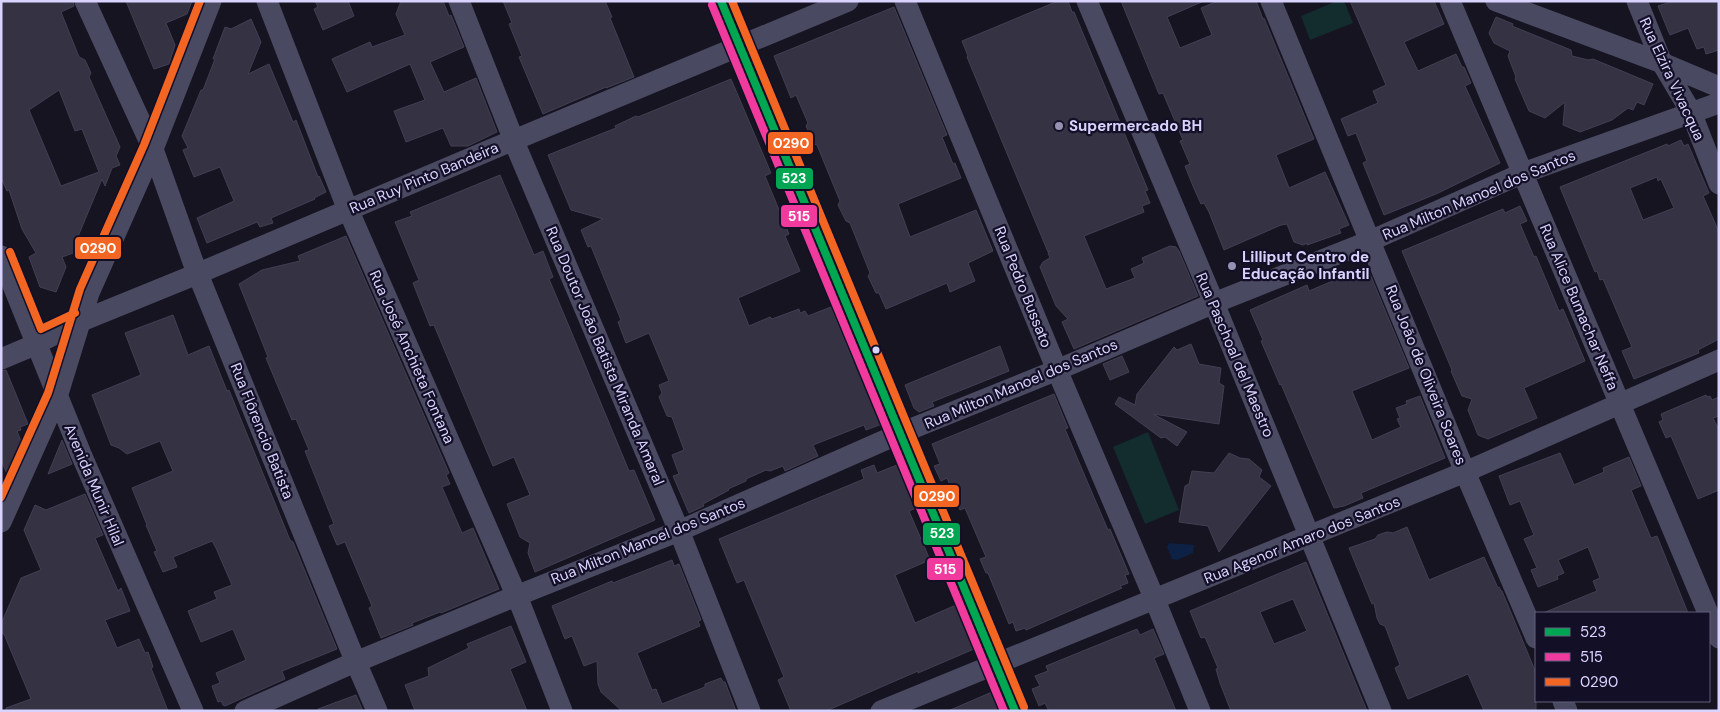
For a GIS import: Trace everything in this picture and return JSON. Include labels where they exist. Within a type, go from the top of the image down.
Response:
[{"type":"street","name":"Rua Flôrencio Batista","points":[[85,1],[153,149],[198,274],[377,711]]},
{"type":"street","points":[[1,522],[57,397],[89,293],[153,149],[210,1]]},
{"type":"street","name":"Rua José Anchieta Fontana","points":[[267,1],[348,211],[517,596],[562,711]]},
{"type":"street","name":"Rua Doutor João Batista Miranda Amaral","points":[[458,1],[514,140],[679,530],[750,711]]},
{"type":"street","points":[[721,1],[1015,711]]},
{"type":"street","name":"Rua Ruy Pinto Bandeira","points":[[1,359],[79,322],[198,274],[848,1]]},
{"type":"street","name":"Rua Pedro Bussato","points":[[905,1],[1200,711]]},
{"type":"street","name":"Rua Paschoal del Maestro","points":[[1087,1],[1214,303],[1381,711]]},
{"type":"street","name":"Rua João de Oliveira Soares","points":[[1271,1],[1465,472],[1535,636]]},
{"type":"street","name":"Rua Alice Bumachar Neffa","points":[[1450,1],[1708,612]]},
{"type":"street","points":[[1496,1],[1719,86]]},
{"type":"street","name":"Rua Elzira Vivacqua","points":[[1637,1],[1662,63],[1691,112],[1719,184]]},
{"type":"street","name":"Rua Milton Manoel dos Santos","points":[[245,711],[357,662],[679,530],[901,433],[1057,370],[1214,303],[1370,241],[1523,173],[1719,103]]},
{"type":"street","name":"Avenida Munir Hilal","points":[[1,256],[57,397],[193,711]]},
{"type":"street","name":"Rua Agenor Amaro dos Santos","points":[[881,711],[1310,537],[1465,472],[1719,360]]},
{"type":"street","name":"Rua Alice Bumachar Neffa","points":[[1710,616],[1719,638]]},
{"type":"green space","points":[[1337,1],[1344,1],[1353,23],[1310,40],[1301,16]]},
{"type":"green space","points":[[1148,432],[1179,510],[1145,524],[1113,447]]},
{"type":"water","points":[[1169,543],[1194,545],[1193,553],[1177,560],[1172,559],[1167,547]]},
{"type":"building","points":[[1,1],[73,1],[74,6],[61,12],[79,57],[85,60],[91,73],[89,77],[120,147],[116,156],[120,165],[112,168],[105,186],[102,179],[74,246],[76,252],[62,257],[66,267],[56,292],[40,287],[29,257],[36,253],[22,229],[9,190],[7,191],[1,178]],"holes":[[[59,90],[75,131],[82,129],[99,172],[61,186],[29,110]]]},
{"type":"building","points":[[126,1],[192,1],[187,14],[166,23],[175,45],[169,64],[154,69]]},
{"type":"building","points":[[315,1],[348,1],[354,16],[323,30],[314,9],[318,7]]},
{"type":"building","points":[[401,1],[443,1],[464,47],[430,62],[444,92],[476,78],[497,132],[468,146],[451,146],[443,128],[406,142],[394,111],[425,100],[410,64],[347,92],[332,59],[370,42],[372,47],[405,35],[396,14]]},
{"type":"building","points":[[503,1],[605,1],[634,77],[543,114],[519,57],[522,56],[509,24],[512,23]]},
{"type":"building","name":"Supermercado BH","points":[[1058,1],[1068,1],[1072,12],[1074,12],[1148,190],[1145,191],[1150,203],[1142,206],[1144,212],[1084,236],[1106,289],[1135,278],[1131,269],[1144,263],[1142,258],[1170,246],[1176,247],[1179,251],[1198,296],[1074,349],[1062,322],[1068,319],[1056,306],[1040,267],[1043,262],[1050,258],[1048,253],[1050,251],[1048,252],[962,41]]},
{"type":"building","points":[[1121,1],[1204,1],[1167,17],[1180,48],[1212,35],[1201,8],[1218,1],[1256,1],[1314,139],[1276,155],[1289,188],[1325,172],[1349,225],[1339,229],[1341,233],[1303,245],[1294,242],[1287,224],[1224,250],[1209,212],[1204,203],[1201,204],[1193,186],[1185,166],[1190,164],[1180,141],[1183,140],[1163,93],[1159,94]]},
{"type":"building","points":[[1350,1],[1434,1],[1444,24],[1404,42],[1418,71],[1456,54],[1471,83],[1465,86],[1500,163],[1436,194],[1384,215],[1363,163],[1367,161],[1356,133],[1348,136],[1341,119],[1378,103],[1373,91],[1386,85]]},
{"type":"building","points":[[1674,1],[1719,1],[1719,50],[1706,54],[1704,47],[1697,49],[1688,28],[1670,35],[1658,6]]},
{"type":"building","points":[[894,7],[947,135],[942,137],[961,178],[898,204],[910,237],[976,210],[993,251],[968,263],[975,281],[950,292],[947,283],[886,309],[879,293],[876,293],[868,276],[870,273],[850,223],[846,221],[838,205],[840,201],[817,145],[814,144],[806,126],[808,123],[796,95],[791,98],[774,56]]},
{"type":"building","points":[[1496,17],[1513,24],[1512,26],[1571,50],[1572,56],[1588,60],[1593,59],[1653,84],[1644,105],[1637,102],[1633,110],[1628,108],[1612,120],[1580,132],[1563,125],[1565,102],[1545,118],[1529,111],[1515,79],[1516,77],[1508,56],[1510,51],[1494,43],[1489,33]]},
{"type":"building","points":[[251,19],[261,42],[248,74],[269,64],[293,122],[296,120],[318,177],[326,192],[315,199],[271,218],[273,223],[260,227],[257,222],[207,243],[197,218],[234,201],[220,167],[194,177],[183,150],[188,148],[182,136],[201,90],[203,90],[225,27],[231,29]]},
{"type":"building","points":[[731,79],[771,173],[765,176],[789,234],[785,236],[800,271],[738,298],[749,326],[770,317],[772,319],[799,309],[800,313],[805,311],[808,316],[831,307],[882,424],[866,430],[864,425],[813,445],[818,456],[785,471],[783,466],[770,471],[766,470],[728,489],[703,504],[704,506],[689,513],[673,476],[679,474],[672,455],[684,450],[672,417],[667,416],[659,397],[662,393],[659,385],[669,381],[649,333],[626,343],[618,322],[621,320],[591,246],[588,247],[581,230],[603,219],[571,210],[548,155],[616,128],[615,126],[636,116],[638,117]]},
{"type":"building","points":[[1681,140],[1684,146],[1688,144],[1709,193],[1703,196],[1719,232],[1719,339],[1698,350],[1699,353],[1634,379],[1622,351],[1632,347],[1603,279],[1600,280],[1597,271],[1595,272],[1560,187],[1667,144],[1668,146]],"holes":[[[1657,177],[1658,181],[1661,179],[1674,208],[1643,220],[1630,188]]]},
{"type":"building","points":[[500,175],[534,255],[543,251],[553,277],[549,279],[629,471],[634,470],[655,520],[535,572],[528,553],[530,543],[520,537],[507,504],[530,495],[514,457],[493,466],[434,325],[430,326],[413,283],[419,280],[395,222],[412,216],[410,212]]},
{"type":"building","points":[[1520,206],[1527,221],[1520,224],[1534,257],[1536,256],[1559,311],[1563,309],[1585,361],[1524,388],[1537,418],[1488,439],[1478,435],[1468,410],[1472,399],[1462,396],[1402,251],[1503,209],[1505,213]]},
{"type":"building","points":[[346,236],[449,473],[446,475],[450,484],[442,487],[462,533],[473,528],[499,589],[412,623],[413,625],[381,638],[369,608],[372,606],[345,542],[337,545],[329,526],[334,524],[305,451],[309,450],[296,419],[292,420],[266,358],[268,357],[239,284],[262,270],[300,261],[298,256]]},
{"type":"building","points":[[1368,269],[1409,368],[1352,391],[1372,440],[1401,427],[1397,419],[1400,418],[1396,408],[1407,404],[1406,401],[1420,396],[1445,458],[1361,493],[1363,498],[1334,508],[1261,341],[1263,340],[1250,310],[1307,285],[1309,291],[1354,272],[1355,274]]},
{"type":"building","points":[[173,315],[188,355],[209,346],[337,649],[282,671],[285,679],[225,706],[221,701],[218,702],[212,686],[220,683],[216,673],[246,660],[233,629],[201,642],[188,611],[217,599],[214,592],[232,585],[212,541],[173,557],[177,567],[163,572],[154,552],[157,551],[132,488],[173,471],[160,441],[127,454],[111,445],[92,395],[141,375],[125,333]]},
{"type":"building","points":[[1191,344],[1199,364],[1221,368],[1219,383],[1224,386],[1219,424],[1153,414],[1187,432],[1177,446],[1165,437],[1161,438],[1115,404],[1119,397],[1135,405],[1137,394],[1174,347],[1177,350]]},
{"type":"building","points":[[1000,346],[1009,371],[932,402],[934,406],[919,412],[914,408],[905,385]]},
{"type":"building","points":[[1122,356],[1129,372],[1110,380],[1103,364]]},
{"type":"building","points":[[6,370],[28,424],[20,427],[21,430],[17,431],[22,444],[8,476],[1,460],[1,371]]},
{"type":"building","points":[[1054,394],[1068,428],[1065,429],[1129,574],[1125,575],[1128,583],[1120,586],[1122,588],[1026,630],[1025,628],[1016,631],[1013,622],[1009,624],[988,573],[986,573],[980,559],[986,557],[965,508],[960,510],[947,478],[941,481],[934,466],[940,464],[932,444]]},
{"type":"building","points":[[1706,395],[1707,397],[1710,396],[1712,400],[1719,397],[1719,416],[1713,418],[1719,430],[1719,490],[1698,499],[1671,436],[1666,438],[1659,422],[1663,420],[1661,414]]},
{"type":"building","points":[[62,440],[72,464],[48,474]]},
{"type":"building","points":[[1229,453],[1240,458],[1249,459],[1262,470],[1259,477],[1271,486],[1219,552],[1208,526],[1179,522],[1185,486],[1189,484],[1192,471],[1214,473]]},
{"type":"building","points":[[1560,453],[1574,485],[1604,472],[1603,468],[1629,457],[1641,486],[1631,490],[1651,538],[1657,536],[1688,612],[1545,612],[1597,591],[1593,581],[1600,578],[1588,547],[1558,560],[1564,573],[1557,576],[1558,579],[1538,587],[1531,570],[1537,568],[1524,539],[1534,535],[1520,501],[1510,505],[1499,476]]},
{"type":"building","points":[[874,465],[877,473],[897,465],[916,508],[909,511],[930,560],[895,575],[915,623],[956,605],[974,649],[826,711],[791,711],[778,680],[784,677],[744,580],[737,583],[719,539],[864,479],[861,470]]},
{"type":"building","points":[[85,494],[103,535],[95,538],[118,591],[121,588],[130,611],[105,620],[117,648],[139,639],[145,653],[148,652],[153,667],[151,668],[168,711],[6,711],[6,708],[31,699],[4,634],[1,633],[1,624],[21,578],[41,570],[24,530],[35,505],[46,510]]},
{"type":"building","points":[[1407,527],[1429,580],[1484,557],[1498,588],[1502,591],[1535,671],[1536,711],[1484,711],[1468,674],[1408,699],[1395,668],[1400,665],[1385,626],[1380,624],[1377,618],[1374,603],[1372,604],[1349,548],[1375,539],[1378,535],[1387,532],[1393,533]]},
{"type":"building","points":[[672,560],[674,566],[679,564],[701,620],[698,621],[700,626],[637,653],[652,690],[656,689],[662,704],[705,687],[705,684],[721,678],[725,682],[736,711],[622,711],[601,692],[598,684],[597,661],[584,666],[572,636],[565,639],[552,606],[612,581],[613,583]]},
{"type":"building","points":[[1306,562],[1367,711],[1231,711],[1220,683],[1216,669],[1218,668],[1205,637],[1201,638],[1190,611]],"holes":[[[1293,599],[1307,631],[1274,644],[1260,612]]]},
{"type":"building","points":[[511,626],[526,662],[510,669],[527,711],[415,711],[405,685],[429,676],[428,668],[469,648],[467,644]]},
{"type":"building","points":[[1137,629],[1140,635],[1153,629],[1164,654],[1154,658],[1176,711],[1049,711],[1045,703],[1039,706],[1032,689],[1040,686],[1035,676],[1048,671],[1046,666]]},
{"type":"building","points":[[992,692],[1000,711],[948,711]]},
{"type":"building","points":[[356,695],[363,711],[318,711],[318,709]]},
{"type":"transit line","name":"0290","points":[[1,497],[48,393],[80,289],[144,145],[200,1]]},
{"type":"transit line","name":"523","points":[[721,1],[1015,711]]},
{"type":"transit line","name":"0290","points":[[732,1],[1024,707]]},
{"type":"transit line","name":"515","points":[[712,5],[1004,711]]},
{"type":"transit line","name":"0290","points":[[10,252],[41,329],[75,313]]},
{"type":"place","name":"Supermercado BH","points":[[1059,126]]},
{"type":"place","name":"Lilliput Centro de Educação Infantil","points":[[1232,266]]}]
